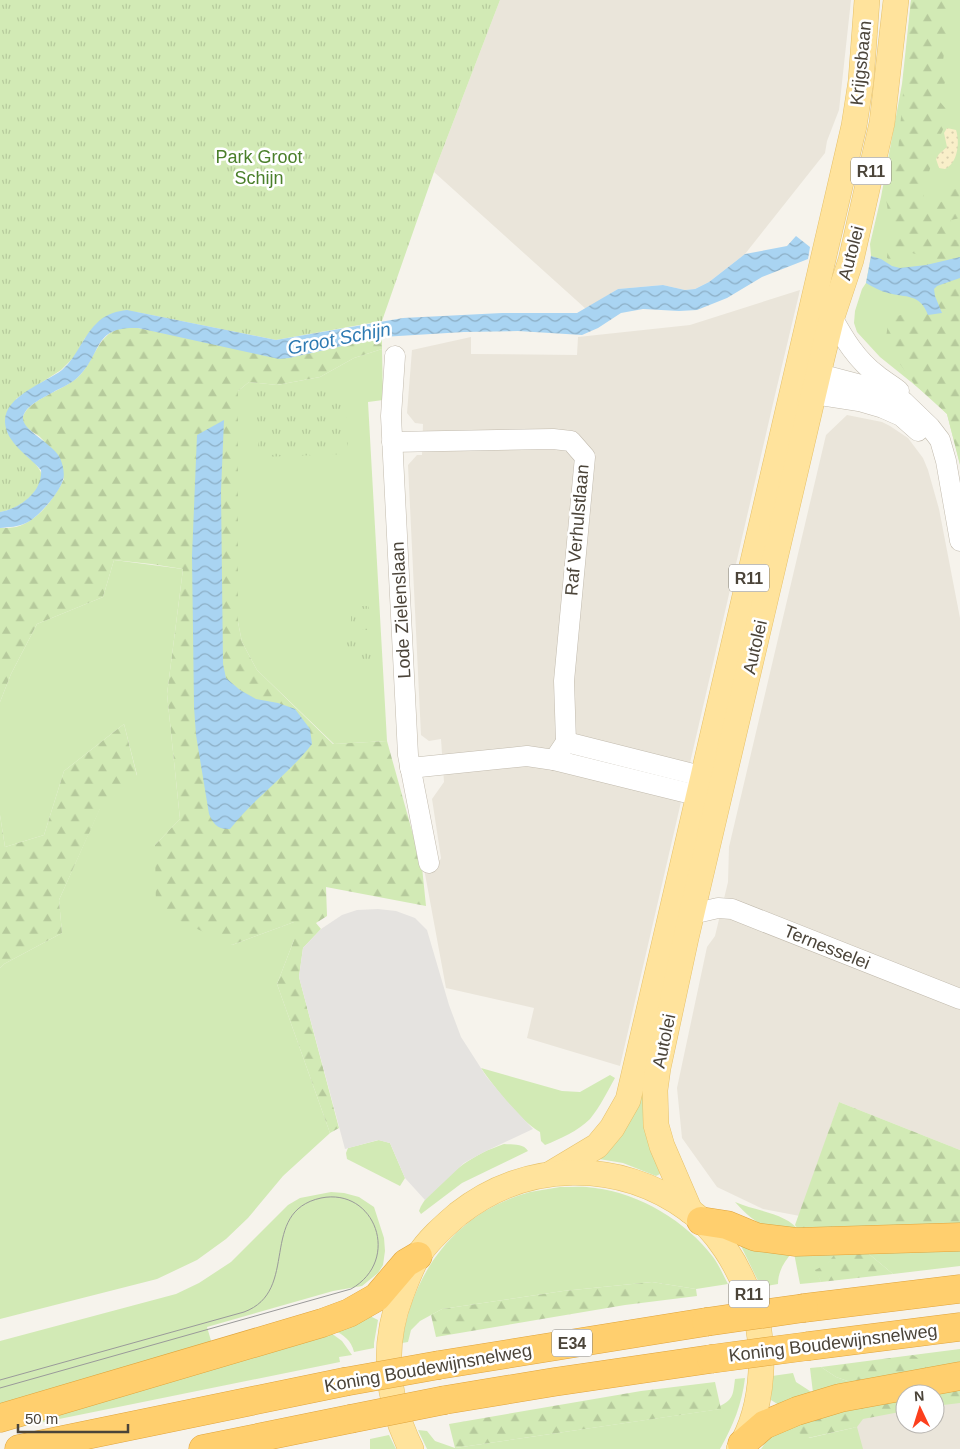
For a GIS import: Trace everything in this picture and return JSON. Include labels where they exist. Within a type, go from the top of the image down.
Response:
[{"type":"highway","points":[[695,1216],[727,1225],[756,1237],[796,1242],[960,1237]]},
{"type":"highway","points":[[0,1418],[322,1324],[376,1297],[406,1263],[418,1256]]},
{"type":"highway","name":"Koning Boudewijnsnelweg","points":[[19,1449],[344,1382],[439,1365],[706,1322],[960,1289]]},
{"type":"highway","name":"Koning Boudewijnsnelweg","points":[[204,1449],[445,1400],[554,1382],[711,1358],[960,1327]]},
{"type":"highway","points":[[741,1446],[764,1426],[796,1411],[840,1398],[960,1376]]},
{"type":"main road","name":"Krijgsbaan","points":[[854,126],[861,81],[867,0]]},
{"type":"main road","name":"Krijgsbaan","points":[[888,81],[896,0]]},
{"type":"main road","name":"Autolei","points":[[809,382],[851,260],[882,123],[888,81]]},
{"type":"main road","name":"Autolei","points":[[552,1173],[598,1146],[612,1128],[628,1100],[711,789],[809,382],[854,126]]},
{"type":"main road","name":"Autolei","points":[[695,1216],[662,1146],[655,1112],[658,1068],[692,914],[711,789]]},
{"type":"main road","name":"Autolei","points":[[411,1449],[394,1405],[390,1384],[389,1362],[394,1313],[418,1256],[446,1224],[478,1200],[498,1189],[521,1180],[552,1173],[595,1173],[630,1181],[662,1194],[695,1216],[719,1241],[740,1273],[754,1306],[760,1339],[760,1381],[751,1422],[741,1446]]},
{"type":"street","points":[[832,317],[853,351],[877,375],[902,393],[904,402]]},
{"type":"street","name":"Lode Zielenslaan","points":[[395,356],[391,416],[410,768],[429,863]]},
{"type":"street","points":[[809,382],[880,390],[904,402],[930,427],[940,440],[946,461],[960,540]]},
{"type":"street","points":[[809,382],[859,401],[884,408],[901,416],[914,426],[924,438],[949,482]]},
{"type":"street","name":"Raf Verhulstlaan","points":[[392,442],[553,439],[571,441],[585,457],[564,680],[566,742]]},
{"type":"street","points":[[554,760],[566,742],[711,789]]},
{"type":"street","points":[[410,768],[527,756],[711,789]]},
{"type":"street","name":"Ternesselei","points":[[692,914],[718,908],[732,909],[960,999]]},
{"type":"shaded area","points":[[500,0],[851,0],[839,110],[827,141],[825,153],[745,254],[709,282],[695,289],[685,290],[663,285],[618,289],[586,309],[434,172]]},
{"type":"shaded area","points":[[800,290],[620,1066],[527,1038],[534,1008],[446,988],[423,863],[440,860],[441,858],[432,799],[444,782],[441,739],[429,741],[421,735],[408,465],[417,455],[422,455],[423,424],[415,423],[407,413],[412,350],[471,337],[471,354],[577,355],[578,337],[690,325]]},
{"type":"shaded area","points":[[847,415],[882,422],[890,426],[908,438],[923,458],[939,509],[960,618],[960,1150],[839,1102],[800,1216],[763,1209],[717,1187],[682,1138],[677,1088],[707,947],[715,936],[728,882],[729,847],[826,435]]},
{"type":"shaded area","points":[[378,909],[396,911],[415,918],[427,930],[449,1005],[461,1037],[486,1076],[533,1129],[464,1163],[425,1200],[405,1178],[390,1143],[378,1140],[345,1149],[299,977],[303,948],[321,929],[342,915],[357,910]]},
{"type":"shaded area","points":[[960,1402],[960,1449],[860,1449],[853,1424],[859,1416],[895,1411],[895,1434],[945,1434],[945,1404]]},
{"type":"green space","name":"Park Groot Schijn","points":[[0,0],[500,0],[434,172],[382,321],[276,340],[136,312],[85,338],[75,356],[61,370],[16,399],[34,462],[42,477],[35,492],[25,502],[12,509],[0,512]]},
{"type":"green space","points":[[911,0],[960,0],[960,465],[947,414],[931,398],[880,357],[857,332],[854,323],[855,311],[862,289],[866,283],[871,256],[870,244],[881,197],[902,84]]},
{"type":"green space","points":[[911,0],[951,0],[947,18],[947,35],[942,67],[946,78],[940,102],[948,111],[946,123],[923,191],[924,200],[929,206],[941,202],[954,189],[960,189],[960,218],[951,220],[952,238],[960,239],[960,464],[947,414],[915,385],[900,364],[886,338],[888,323],[893,318],[921,309],[926,304],[925,261],[923,256],[912,253],[900,263],[894,263],[887,258],[889,249],[898,238],[897,225],[889,219],[886,198],[898,152]]},
{"type":"green space","points":[[126,327],[289,358],[382,337],[382,349],[354,358],[320,377],[277,385],[249,382],[238,391],[238,622],[242,642],[257,670],[333,744],[387,741],[422,867],[426,906],[326,887],[327,916],[316,923],[321,929],[303,948],[299,977],[339,1128],[330,1133],[277,984],[294,940],[294,922],[232,945],[156,910],[155,845],[180,819],[167,694],[183,569],[114,560],[103,597],[37,624],[11,674],[0,702],[0,528],[16,527],[31,520],[50,501],[64,479],[45,442],[24,425],[23,417],[32,405],[78,377],[103,340],[116,330]]},
{"type":"green space","points":[[382,349],[383,400],[368,402],[387,741],[334,744],[257,670],[242,642],[238,622],[238,391],[249,382],[277,385],[320,377],[354,358]]},
{"type":"green space","points":[[346,386],[348,454],[259,457],[255,390]]},
{"type":"green space","points":[[114,560],[183,569],[167,694],[180,819],[155,845],[232,945],[294,922],[294,940],[277,984],[330,1133],[283,1176],[248,1218],[226,1239],[197,1260],[157,1279],[0,1319],[0,968],[4,964],[62,933],[59,900],[100,808],[137,775],[124,724],[64,771],[44,835],[5,847],[0,815],[0,702],[11,674],[37,624],[103,597]]},
{"type":"green space","points":[[351,606],[369,606],[369,630],[351,630]]},
{"type":"green space","points":[[347,635],[363,641],[376,652],[374,664],[360,665],[351,653],[339,643],[342,636]]},
{"type":"green space","points":[[124,724],[137,776],[100,809],[59,900],[62,933],[4,964],[0,968],[0,815],[5,847],[44,835],[64,771]]},
{"type":"green space","points":[[672,939],[652,1152],[660,1174],[656,1176],[623,1163],[593,1158],[603,1152]]},
{"type":"green space","points":[[481,1068],[562,1091],[580,1092],[610,1075],[615,1078],[590,1119],[574,1131],[545,1145],[541,1141],[540,1132],[516,1112]]},
{"type":"green space","points":[[839,1102],[960,1150],[960,1227],[800,1232],[795,1225]]},
{"type":"green space","points":[[379,1140],[390,1143],[405,1178],[400,1186],[347,1159],[346,1153],[348,1148]]},
{"type":"green space","points":[[504,1144],[521,1146],[528,1151],[462,1183],[421,1214],[419,1211],[429,1194],[455,1170],[487,1150]]},
{"type":"green space","points":[[560,1187],[587,1187],[612,1191],[661,1211],[690,1232],[702,1244],[715,1260],[728,1284],[696,1289],[652,1282],[563,1291],[442,1309],[420,1321],[411,1330],[408,1342],[402,1343],[416,1291],[428,1268],[460,1229],[504,1201],[530,1192]]},
{"type":"green space","points":[[331,1192],[359,1197],[374,1207],[384,1238],[383,1265],[378,1273],[362,1286],[333,1291],[207,1327],[212,1344],[0,1404],[0,1341],[176,1294],[199,1283],[231,1262],[288,1205],[300,1198]]},
{"type":"green space","points":[[735,1202],[788,1221],[800,1232],[779,1229],[757,1222]]},
{"type":"green space","points":[[740,1244],[793,1252],[782,1267],[778,1284],[761,1287]]},
{"type":"green space","points":[[960,1245],[960,1266],[893,1274],[863,1249]]},
{"type":"green space","points":[[863,1249],[893,1274],[821,1282],[815,1270],[827,1264],[838,1250]]},
{"type":"green space","points":[[838,1250],[827,1265],[816,1270],[821,1282],[800,1284],[794,1253]]},
{"type":"green space","points":[[652,1282],[696,1289],[697,1296],[625,1305],[436,1337],[431,1315],[442,1309],[563,1291]]},
{"type":"green space","points":[[366,1314],[378,1320],[374,1348],[354,1352],[346,1338],[333,1330]]},
{"type":"green space","points":[[331,1333],[342,1341],[352,1355],[339,1357],[340,1362],[0,1431]]},
{"type":"green space","points":[[960,1349],[960,1369],[928,1375],[913,1355]]},
{"type":"green space","points":[[913,1355],[924,1362],[928,1375],[865,1387],[836,1377],[821,1367]]},
{"type":"green space","points":[[821,1367],[836,1377],[865,1387],[779,1405],[771,1400],[772,1376],[793,1373],[796,1382],[813,1393],[810,1368]]},
{"type":"green space","points":[[745,1378],[742,1397],[736,1415],[720,1449],[427,1449],[418,1430],[427,1431],[435,1441],[455,1448],[720,1409],[720,1406],[732,1396],[735,1379]]},
{"type":"green space","points":[[715,1382],[721,1409],[455,1448],[449,1424],[641,1391]]},
{"type":"green space","points":[[960,1390],[960,1403],[945,1405],[945,1392]]},
{"type":"green space","points":[[895,1402],[895,1413],[863,1419],[857,1427],[808,1438],[797,1432],[793,1421],[798,1418]]},
{"type":"green space","points":[[793,1421],[809,1438],[857,1427],[863,1449],[761,1449],[772,1433]]},
{"type":"green space","points":[[389,1435],[396,1449],[370,1449],[370,1439]]},
{"type":"sand","points":[[947,128],[956,130],[958,146],[953,162],[945,169],[939,168],[936,159],[947,147],[944,133]]},
{"type":"water","name":"Groot Schijn","points":[[796,236],[810,247],[808,259],[762,277],[727,298],[697,310],[643,309],[621,313],[598,328],[582,335],[518,331],[382,337],[279,359],[138,328],[113,331],[105,336],[86,368],[78,377],[37,401],[25,412],[23,417],[27,427],[57,453],[60,458],[64,478],[53,498],[31,520],[13,527],[0,528],[0,512],[22,503],[34,492],[41,478],[41,470],[19,449],[9,436],[6,430],[6,413],[11,405],[27,391],[62,370],[93,327],[112,313],[127,310],[276,340],[403,318],[502,313],[577,313],[618,289],[663,285],[685,290],[695,289],[709,282],[745,254],[787,246]]},
{"type":"water","points":[[871,256],[900,268],[926,265],[960,257],[960,278],[937,286],[934,289],[942,313],[928,315],[925,308],[917,300],[885,292],[866,283]]},
{"type":"water","points":[[224,420],[221,491],[223,664],[226,678],[240,690],[256,699],[278,703],[295,709],[310,729],[312,744],[230,829],[217,826],[209,814],[196,735],[194,707],[192,556],[197,435]]},
{"type":"tram line","points":[[0,1380],[244,1312],[261,1302],[271,1287],[290,1219],[302,1206],[321,1198],[340,1198],[356,1204],[368,1214],[375,1228],[378,1245],[375,1261],[367,1276],[351,1289],[0,1388]]}]
